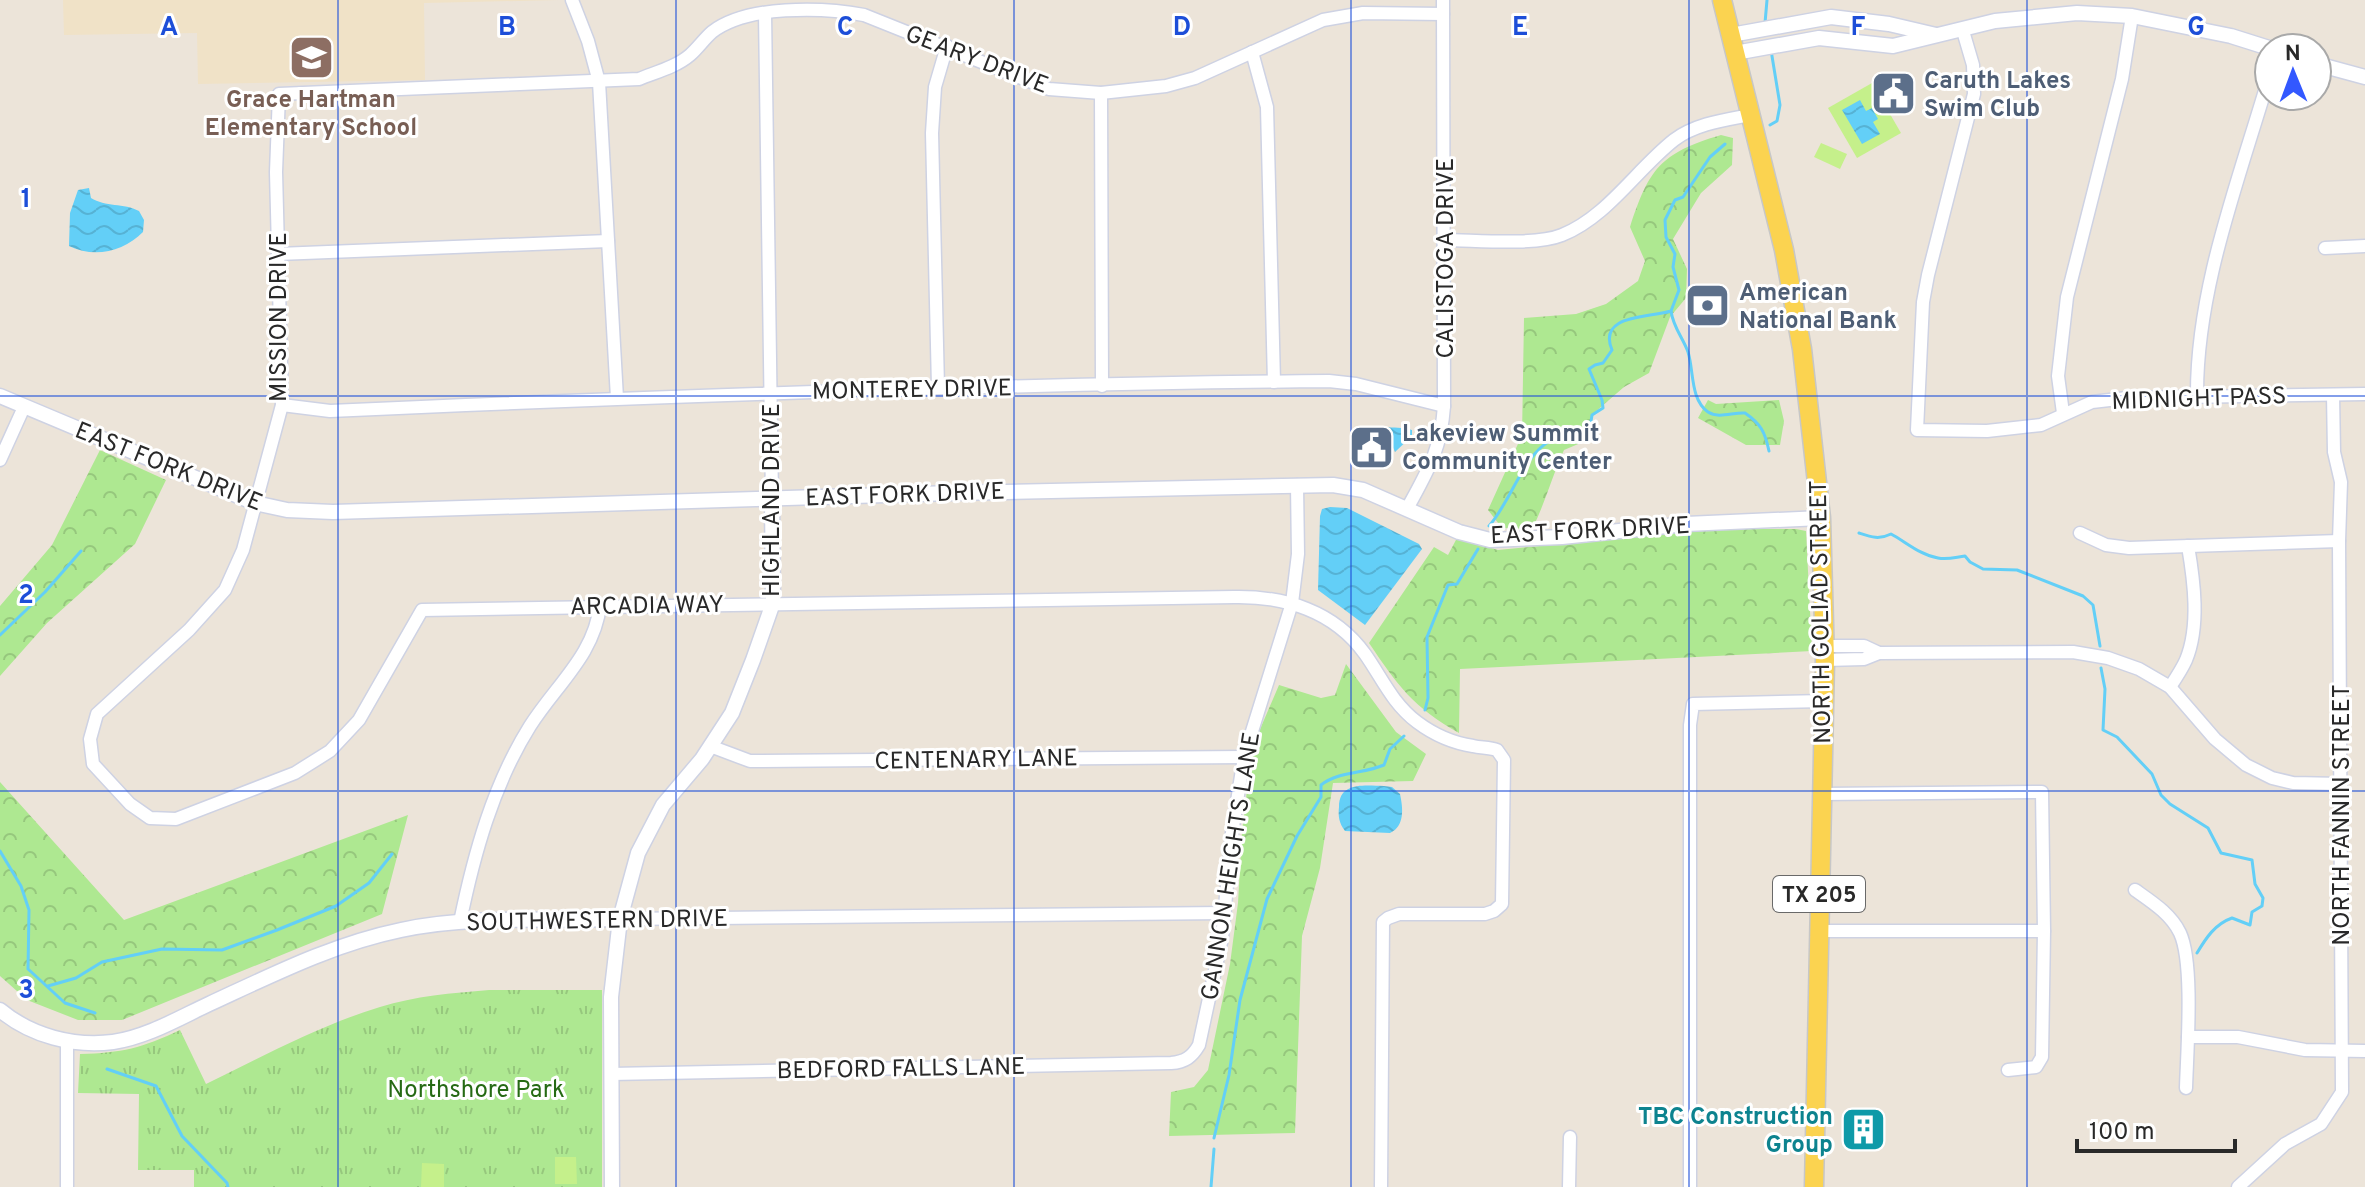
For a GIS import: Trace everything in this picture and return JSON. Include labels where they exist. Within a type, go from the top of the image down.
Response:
[{"type":"main road","name":"NORTH GOLIAD STREET","points":[[1722,0],[1784,250],[1809,399],[1821,518],[1825,653],[1814,1187]]},
{"type":"street","points":[[572,0],[599,82],[617,398]]},
{"type":"street","name":"GEARY DRIVE","points":[[279,94],[639,79],[689,56],[712,32],[736,19],[765,13],[840,10],[947,46],[1049,89],[1101,93],[1173,84],[1195,78],[1323,20],[1363,13],[1443,7]]},
{"type":"street","name":"CALISTOGA DRIVE","points":[[1407,509],[1436,455],[1442,436],[1445,240],[1443,7]]},
{"type":"street","name":"HIGHLAND DRIVE","points":[[612,1187],[611,997],[620,919],[638,853],[663,805],[732,713],[773,603],[765,13]]},
{"type":"street","points":[[1733,44],[1756,49],[1819,38],[1893,46],[1995,21],[2064,13],[2132,16],[2253,43]]},
{"type":"street","points":[[2063,413],[2058,376],[2067,297],[2122,79],[2132,16]]},
{"type":"street","points":[[1733,44],[1755,30],[1831,17],[1889,24],[1941,36]]},
{"type":"street","name":"MIDNIGHT PASS","points":[[1963,31],[1973,65],[1974,94],[1925,289],[1917,430],[1987,431],[2041,425],[2092,402],[2127,398],[2365,394]]},
{"type":"street","points":[[938,387],[932,133],[935,87],[947,46]]},
{"type":"street","points":[[1252,52],[1267,107],[1274,382]]},
{"type":"street","points":[[2333,68],[2365,77]]},
{"type":"street","points":[[1101,93],[1102,386]]},
{"type":"street","name":"MISSION DRIVE","points":[[93,764],[90,739],[97,714],[189,630],[225,590],[243,550],[282,405],[276,172],[279,94]]},
{"type":"street","points":[[2197,397],[2197,362],[2206,298],[2259,112]]},
{"type":"street","points":[[1445,240],[1559,237],[1583,225],[1676,139],[1702,126],[1750,115]]},
{"type":"street","points":[[278,254],[608,241]]},
{"type":"street","points":[[2325,248],[2365,246]]},
{"type":"street","name":"MONTEREY DRIVE","points":[[282,405],[330,411],[938,387],[1274,382],[1356,384],[1444,406]]},
{"type":"street","name":"NORTH FANNIN STREET","points":[[2238,1187],[2285,1144],[2321,1124],[2342,1092],[2341,482],[2334,452],[2333,395]]},
{"type":"street","name":"EAST FORK DRIVE","points":[[0,396],[255,503],[287,510],[333,512],[1333,485],[1363,490],[1459,532],[1490,540],[1562,537],[1686,524],[1821,518]]},
{"type":"street","points":[[0,460],[24,407]]},
{"type":"street","name":"GANNON HEIGHTS LANE","points":[[1190,1057],[1199,1045],[1220,951],[1232,833],[1244,757],[1292,603],[1298,554],[1297,485]]},
{"type":"street","points":[[2080,533],[2106,545],[2129,548],[2339,541]]},
{"type":"street","points":[[2170,687],[2186,661],[2193,626],[2194,596],[2188,546]]},
{"type":"street","name":"ARCADIA WAY","points":[[93,764],[130,804],[150,818],[176,819],[295,773],[330,751],[359,720],[422,610],[1225,597],[1259,597],[1292,603],[1320,614],[1351,637],[1385,689],[1415,720],[1451,740],[1497,750],[1504,767],[1503,899],[1499,908],[1485,914],[1399,914],[1388,918],[1382,928],[1381,1187]]},
{"type":"street","points":[[460,922],[471,868],[493,800],[530,726],[587,650],[598,625],[600,605]]},
{"type":"street","points":[[1825,653],[1864,659],[1879,653],[2084,653],[2129,665],[2170,687],[2215,739],[2246,765],[2272,778],[2293,783],[2341,784]]},
{"type":"street","points":[[1690,1187],[1690,725],[1693,704],[1824,701]]},
{"type":"street","name":"CENTENARY LANE","points":[[710,746],[750,761],[1244,757]]},
{"type":"street","points":[[1822,794],[2042,792],[2042,1057],[2036,1067],[2008,1070]]},
{"type":"street","points":[[2135,890],[2157,905],[2180,934],[2185,955],[2186,1088]]},
{"type":"street","name":"SOUTHWESTERN DRIVE","points":[[0,1010],[26,1027],[67,1041],[103,1043],[128,1039],[330,950],[401,930],[460,922],[1225,913]]},
{"type":"street","points":[[1818,931],[2044,931]]},
{"type":"street","points":[[2188,1037],[2238,1037],[2305,1050],[2365,1051]]},
{"type":"street","points":[[67,1041],[67,1187]]},
{"type":"street","name":"BEDFORD FALLS LANE","points":[[611,1074],[1171,1063],[1190,1057]]},
{"type":"street","points":[[1569,1187],[1570,1137]]},
{"type":"shaded area","name":"Grace Hartman Elementary School","points":[[63,0],[559,0],[424,3],[425,80],[198,84],[197,33],[64,35]]},
{"type":"green space","points":[[1872,83],[1901,133],[1857,158],[1828,108]]},
{"type":"green space","points":[[1721,135],[1733,138],[1732,165],[1701,193],[1673,239],[1687,269],[1686,298],[1670,317],[1649,373],[1624,387],[1594,413],[1583,442],[1564,450],[1532,529],[1502,528],[1488,510],[1522,435],[1524,318],[1576,314],[1606,304],[1638,281],[1645,261],[1630,227],[1651,177],[1670,157]]},
{"type":"green space","points":[[1821,143],[1847,154],[1840,169],[1814,157]]},
{"type":"green space","points":[[1708,400],[1716,404],[1779,400],[1784,421],[1780,445],[1746,445],[1698,418]]},
{"type":"green space","points":[[100,450],[166,480],[135,544],[47,623],[0,676],[0,606],[52,545]]},
{"type":"green space","points":[[1717,529],[1806,531],[1812,651],[1460,669],[1459,733],[1430,714],[1408,694],[1369,643],[1434,547],[1448,555],[1457,538],[1498,550]]},
{"type":"green space","points":[[1346,664],[1396,732],[1426,754],[1413,781],[1333,783],[1320,868],[1302,936],[1295,1133],[1169,1136],[1171,1092],[1194,1087],[1208,1070],[1230,964],[1252,748],[1279,685],[1321,698],[1335,695]]},
{"type":"green space","points":[[0,782],[124,920],[408,815],[382,914],[122,1020],[78,1020],[27,1000],[0,976]]},
{"type":"green space","name":"Northshore Park","points":[[489,990],[602,990],[602,1187],[194,1187],[194,1170],[138,1170],[139,1094],[78,1093],[80,1054],[132,1048],[180,1030],[206,1084],[358,1014],[420,998]]},
{"type":"green space","points":[[555,1157],[576,1157],[577,1184],[555,1184]]},
{"type":"green space","points":[[422,1163],[444,1164],[444,1187],[421,1187]]},
{"type":"water","points":[[1860,100],[1866,111],[1872,108],[1878,119],[1873,122],[1880,134],[1862,144],[1842,110]]},
{"type":"water","points":[[89,188],[91,198],[96,201],[139,211],[144,220],[143,232],[127,244],[109,251],[89,252],[69,246],[70,213],[78,190]]},
{"type":"water","points":[[1384,427],[1412,430],[1412,436],[1395,452],[1391,443],[1384,441],[1381,432]]},
{"type":"water","points":[[1347,508],[1419,544],[1422,549],[1365,625],[1318,590],[1320,516],[1322,509]]},
{"type":"water","points":[[1355,787],[1392,787],[1400,794],[1401,821],[1395,830],[1390,833],[1345,831],[1339,813],[1340,799],[1344,793]]},
{"type":"waterway","points":[[1765,23],[1767,0]]},
{"type":"waterway","points":[[1770,125],[1777,121],[1780,105],[1771,50]]},
{"type":"waterway","points":[[1489,526],[1541,447],[1590,428],[1592,415],[1603,408],[1589,369],[1603,363],[1612,350],[1609,338],[1612,330],[1628,320],[1671,311],[1679,290],[1673,267],[1675,254],[1666,237],[1665,220],[1675,200],[1683,197],[1710,157],[1725,144]]},
{"type":"waterway","points":[[1671,311],[1688,352],[1695,392],[1702,406],[1717,415],[1745,413],[1762,429],[1769,451]]},
{"type":"waterway","points":[[1859,533],[1871,537],[1891,534],[1931,556],[1945,559],[1965,556],[1983,569],[2017,570],[2083,596],[2093,605],[2100,646]]},
{"type":"waterway","points":[[1425,710],[1428,698],[1427,637],[1448,585],[1457,584],[1478,549]]},
{"type":"waterway","points":[[0,635],[45,592],[81,551]]},
{"type":"waterway","points":[[2101,668],[2105,689],[2103,730],[2117,737],[2152,774],[2161,795],[2170,804],[2208,828],[2221,853],[2252,860],[2255,884],[2263,898],[2262,906],[2252,912],[2250,925],[2232,918],[2221,924],[2197,953]]},
{"type":"waterway","points":[[1214,1138],[1229,1075],[1240,1000],[1267,899],[1297,836],[1321,797],[1321,785],[1335,777],[1384,765],[1390,749],[1404,736]]},
{"type":"waterway","points":[[0,851],[21,886],[29,910],[28,969],[65,1003],[95,1013]]},
{"type":"waterway","points":[[48,986],[76,978],[102,962],[162,949],[222,950],[277,930],[336,906],[369,883],[392,854]]},
{"type":"waterway","points":[[107,1069],[156,1086],[182,1136],[228,1187]]},
{"type":"waterway","points":[[1211,1187],[1214,1149]]},
{"type":"place","name":"Grace Hartman Elementary School","points":[[311,57]]},
{"type":"place","name":"Caruth Lakes Swim Club","points":[[1893,94]]},
{"type":"place","name":"American National Bank","points":[[1708,306]]},
{"type":"place","name":"Lakeview Summit Community Center","points":[[1371,447]]},
{"type":"place","name":"TBC Construction Group","points":[[1864,1130]]}]
